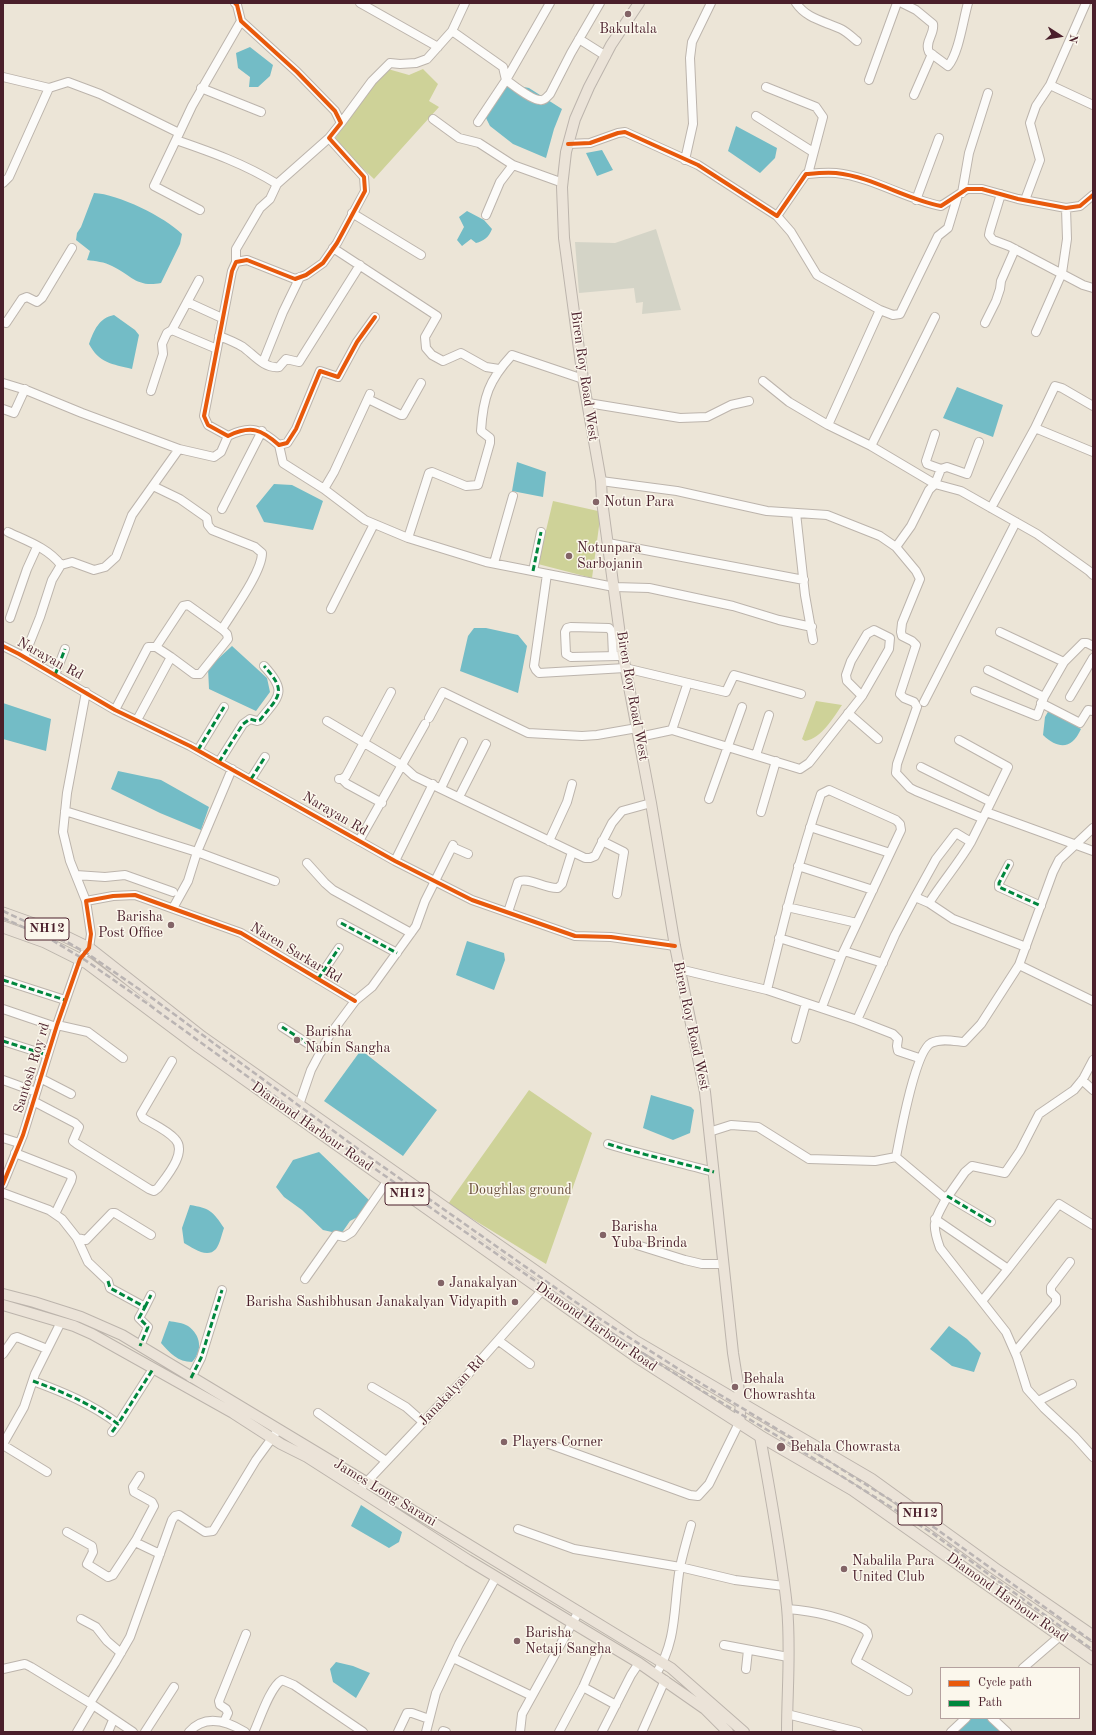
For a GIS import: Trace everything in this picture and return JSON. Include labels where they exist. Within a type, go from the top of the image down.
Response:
[{"type":"highway","name":"Diamond Harbour Road","points":[[3,913],[56,932],[89,948],[205,1051],[388,1180],[546,1286],[651,1351],[871,1479],[980,1558],[1093,1636]]},
{"type":"highway","name":"Diamond Harbour Road","points":[[3,927],[46,942],[80,959],[202,1037],[298,1105],[546,1286],[644,1362],[760,1436],[853,1490],[1093,1659]]},
{"type":"highway","points":[[644,1362],[651,1351]]},
{"type":"highway","points":[[970,1572],[980,1558]]},
{"type":"main road","name":"Biren Roy Road West","points":[[639,3],[606,56],[575,118],[568,144],[562,183],[564,238],[583,379],[601,481],[602,501],[614,587],[618,656],[625,668],[638,732],[679,969],[705,1092],[740,1403],[739,1423]]},
{"type":"main road","name":"James Long Sarani","points":[[3,1294],[81,1317],[122,1335],[191,1378],[275,1434],[366,1482],[671,1668],[744,1732]]},
{"type":"main road","points":[[3,1305],[61,1322],[104,1340],[239,1417],[275,1434],[307,1457],[443,1545],[656,1674],[705,1709],[728,1732]]},
{"type":"main road","points":[[760,1436],[780,1552],[787,1609],[787,1732]]},
{"type":"street","points":[[360,3],[438,47]]},
{"type":"street","points":[[228,436],[208,425],[204,416],[222,318],[232,271],[236,262],[236,249],[260,208],[270,199],[277,184],[329,138],[342,123],[372,81],[390,63],[416,63],[427,59],[452,31],[465,3]]},
{"type":"street","points":[[478,122],[506,80],[550,3]]},
{"type":"street","points":[[452,31],[503,67],[506,80],[532,97],[540,100],[545,99],[550,94],[600,3]]},
{"type":"street","points":[[685,160],[693,124],[690,58],[692,42],[711,3]]},
{"type":"street","points":[[796,3],[808,16],[842,29],[856,41]]},
{"type":"street","points":[[869,80],[897,3]]},
{"type":"street","points":[[902,3],[918,7],[934,26],[927,45],[928,49],[946,65],[950,65],[959,42],[968,3]]},
{"type":"street","points":[[1025,200],[1040,160],[1030,123],[1036,106],[1050,86],[1086,3]]},
{"type":"street","points":[[237,4],[241,21],[297,72],[335,111],[342,123]]},
{"type":"street","points":[[200,210],[154,186],[201,88],[241,21]]},
{"type":"street","points":[[579,39],[606,56]]},
{"type":"street","points":[[914,95],[932,54]]},
{"type":"street","points":[[3,77],[49,88],[68,82],[100,94],[177,136],[238,162],[277,184]]},
{"type":"street","points":[[1050,86],[1093,105]]},
{"type":"street","points":[[766,87],[816,107],[823,117],[808,174]]},
{"type":"street","points":[[3,183],[9,177],[49,88]]},
{"type":"street","points":[[201,88],[260,112]]},
{"type":"street","points":[[568,144],[590,143],[625,132],[698,165],[777,216],[792,232],[817,275],[880,310],[893,315],[900,314],[938,236],[948,228],[960,194],[969,153],[988,93]]},
{"type":"street","points":[[756,116],[813,152]]},
{"type":"street","points":[[433,119],[459,138],[479,143],[513,165],[562,183]]},
{"type":"street","points":[[236,262],[247,260],[295,279],[306,275],[323,263],[334,248],[365,191],[364,177],[329,138]]},
{"type":"street","points":[[916,200],[939,138]]},
{"type":"street","points":[[486,215],[500,182],[513,165]]},
{"type":"street","points":[[777,216],[806,174],[836,173],[876,183],[916,200],[941,206],[967,189],[982,189],[1025,200],[1066,208],[1080,206],[1093,195]]},
{"type":"street","points":[[1001,194],[989,235],[993,240],[1062,273],[1082,285],[1093,288]]},
{"type":"street","points":[[1036,332],[1062,273],[1067,239],[1066,208]]},
{"type":"street","points":[[352,213],[421,255]]},
{"type":"street","points":[[3,322],[6,323],[22,299],[27,297],[37,302],[42,298],[72,248]]},
{"type":"street","points":[[334,248],[437,316],[425,337],[424,342],[426,348],[432,355],[443,361],[461,353],[486,367],[499,369]]},
{"type":"street","points":[[985,322],[996,301],[1001,281],[1015,250]]},
{"type":"street","points":[[219,336],[243,347],[263,362],[275,367],[278,367],[286,359],[298,362],[301,361],[360,266]]},
{"type":"street","points":[[263,362],[283,312],[300,277]]},
{"type":"street","points":[[151,391],[163,354],[162,344],[168,333],[172,330],[198,280]]},
{"type":"street","points":[[187,302],[222,318]]},
{"type":"street","points":[[828,425],[880,310]]},
{"type":"street","points":[[279,445],[287,443],[296,429],[320,371],[338,377],[357,342],[375,317]]},
{"type":"street","points":[[871,446],[935,317]]},
{"type":"street","points":[[172,330],[216,348]]},
{"type":"street","points":[[408,538],[430,473],[432,472],[466,486],[478,485],[490,443],[490,438],[481,430],[483,407],[488,388],[499,369],[512,355],[583,379]]},
{"type":"street","points":[[763,381],[789,402],[828,425],[871,446],[935,484],[960,491],[1037,534],[1089,570],[1093,575]]},
{"type":"street","points":[[3,383],[25,389],[179,449],[214,457],[221,452],[228,436],[237,432],[256,429],[262,431],[279,445],[283,463],[324,489],[365,520],[408,538],[494,564],[614,587],[649,588],[733,606],[779,620],[812,627]]},
{"type":"street","points":[[324,489],[334,472],[369,396],[403,415],[421,383]]},
{"type":"street","points":[[991,508],[1035,428],[1055,386],[1058,386],[1093,406]]},
{"type":"street","points":[[3,409],[14,413],[25,389]]},
{"type":"street","points":[[588,403],[680,418],[707,417],[731,405],[749,401]]},
{"type":"street","points":[[1035,428],[1093,452]]},
{"type":"street","points":[[222,509],[262,431]]},
{"type":"street","points":[[935,434],[926,461],[928,464],[941,469],[947,467],[966,474],[978,442]]},
{"type":"street","points":[[24,657],[40,618],[52,580],[61,565],[72,562],[94,570],[105,567],[116,557],[132,515],[179,449]]},
{"type":"street","points":[[896,547],[905,536],[930,490],[935,484],[941,469]]},
{"type":"street","points":[[601,481],[677,491],[767,511],[827,515],[880,536],[896,547],[916,571],[920,579],[920,583],[902,623],[901,629],[902,636],[912,641],[916,645],[900,694],[904,698],[914,702],[917,707],[896,764],[896,773],[910,788],[916,792],[1093,851]]},
{"type":"street","points":[[153,486],[180,499],[207,518],[208,525],[212,530],[255,547],[262,553],[252,581],[222,629]]},
{"type":"street","points":[[494,564],[513,496]]},
{"type":"street","points":[[796,513],[813,640]]},
{"type":"street","points":[[924,702],[1016,522]]},
{"type":"street","points":[[331,609],[374,524]]},
{"type":"street","points":[[8,532],[51,554],[61,565]]},
{"type":"street","points":[[533,571],[541,532]]},
{"type":"street","points":[[608,543],[804,580]]},
{"type":"street","points":[[10,618],[27,569],[37,547]]},
{"type":"street","points":[[547,574],[534,666],[536,670],[545,673],[625,668],[726,692],[734,675],[801,694]]},
{"type":"street","points":[[115,710],[148,647],[156,647],[194,674],[200,674],[228,639],[227,634],[222,629],[186,605],[183,606],[156,647]]},
{"type":"street","points":[[571,627],[609,628],[612,632],[618,656],[571,658],[566,654],[565,632],[567,628],[571,627]]},
{"type":"street","points":[[360,841],[443,692],[528,733],[582,736],[672,730],[800,769],[804,767],[862,696],[889,649],[890,638],[874,630],[867,634],[851,661],[846,675],[847,681],[862,696]]},
{"type":"street","points":[[1000,632],[1064,662]]},
{"type":"street","points":[[975,691],[1037,716],[1043,700],[1064,662],[1083,642],[1093,646]]},
{"type":"street","name":"Narayan Rd","points":[[3,646],[86,692],[115,710],[198,750],[395,861],[472,900],[575,936],[611,937],[675,946]]},
{"type":"street","points":[[55,675],[65,649]]},
{"type":"street","points":[[137,720],[171,657]]},
{"type":"street","points":[[1070,697],[1093,658]]},
{"type":"street","points":[[219,762],[243,724],[250,719],[257,721],[260,720],[279,696],[279,689],[271,673],[264,666]]},
{"type":"street","points":[[988,670],[1043,700],[1080,723],[1088,710],[1093,710]]},
{"type":"street","points":[[672,730],[686,688]]},
{"type":"street","points":[[86,692],[62,832],[70,861],[86,901],[91,934],[89,948]]},
{"type":"street","points":[[382,803],[347,784],[341,779],[346,776],[391,692]]},
{"type":"street","points":[[198,750],[224,707]]},
{"type":"street","points":[[709,798],[742,707]]},
{"type":"street","points":[[848,713],[878,739]]},
{"type":"street","points":[[756,755],[769,715]]},
{"type":"street","points":[[327,721],[403,766],[414,776],[585,858],[595,856],[612,823],[622,811],[651,803]]},
{"type":"street","points":[[929,903],[938,888],[962,858],[1008,768],[959,740]]},
{"type":"street","points":[[441,788],[463,742]]},
{"type":"street","points":[[459,797],[486,744]]},
{"type":"street","points":[[251,779],[265,757]]},
{"type":"street","points":[[761,812],[776,761]]},
{"type":"street","points":[[921,767],[991,802]]},
{"type":"street","points":[[173,908],[184,892],[197,852],[232,769]]},
{"type":"street","points":[[395,861],[433,784]]},
{"type":"street","points":[[549,841],[567,802],[572,784]]},
{"type":"street","points":[[767,990],[798,866],[821,794],[828,790],[896,820],[900,824],[901,830],[842,954],[822,1007]]},
{"type":"street","points":[[65,811],[197,852],[275,882]]},
{"type":"street","points":[[810,827],[890,853]]},
{"type":"street","points":[[896,1157],[920,1058],[925,1047],[931,1043],[941,1040],[964,1042],[981,1024],[1019,966],[1059,860],[1093,828]]},
{"type":"street","points":[[857,1020],[895,935],[936,859],[956,833],[971,842]]},
{"type":"street","points":[[602,841],[624,852],[617,894]]},
{"type":"street","points":[[298,1105],[311,1070],[329,1036],[355,1001],[372,987],[416,926],[425,901],[452,846],[468,854]]},
{"type":"street","points":[[508,912],[518,882],[521,880],[526,879],[542,886],[558,888],[562,884],[572,852]]},
{"type":"street","points":[[307,863],[333,890],[411,933]]},
{"type":"street","points":[[1008,864],[999,883],[999,887],[1041,906]]},
{"type":"street","points":[[798,866],[873,890]]},
{"type":"street","points":[[76,875],[105,877],[125,875],[174,892]]},
{"type":"street","name":"Naren Sarkar Rd","points":[[86,901],[113,896],[135,895],[241,933],[355,1001]]},
{"type":"street","points":[[915,898],[929,903],[953,919],[1026,947]]},
{"type":"street","points":[[787,907],[857,923]]},
{"type":"street","points":[[341,923],[397,952]]},
{"type":"street","points":[[779,938],[883,964]]},
{"type":"street","name":"Santosh Roy rd","points":[[3,1184],[19,1143],[65,1000],[80,959],[89,948]]},
{"type":"street","points":[[318,979],[339,948]]},
{"type":"street","points":[[1019,966],[1093,1001]]},
{"type":"street","points":[[679,969],[767,990],[822,1007],[896,1036],[898,1051],[920,1058]]},
{"type":"street","points":[[3,980],[65,1000]]},
{"type":"street","points":[[796,1039],[806,1003]]},
{"type":"street","points":[[3,1009],[56,1026],[88,1032],[123,1058]]},
{"type":"street","points":[[282,1027],[321,1052]]},
{"type":"street","points":[[3,1042],[47,1055]]},
{"type":"street","points":[[1093,1060],[1082,1080],[1074,1090],[1063,1099],[1039,1114],[1020,1151],[1004,1173],[972,1166],[964,1172],[946,1197],[935,1219],[934,1232],[940,1248],[1006,1332],[1028,1388],[1044,1408],[1075,1437],[1093,1457]]},
{"type":"street","points":[[33,1101],[75,1123],[79,1127],[73,1141],[77,1144],[149,1190],[154,1191],[158,1188],[178,1159],[180,1150],[178,1142],[174,1138],[143,1118],[141,1114],[172,1061]]},
{"type":"street","points":[[40,1078],[71,1094]]},
{"type":"street","points":[[3,1080],[36,1092]]},
{"type":"street","points":[[1082,1080],[1093,1090]]},
{"type":"street","points":[[709,1132],[731,1125],[758,1127],[809,1159],[875,1161],[896,1157],[946,1197],[991,1222]]},
{"type":"street","points":[[3,1138],[19,1143]]},
{"type":"street","points":[[608,1144],[641,1154],[683,1163],[714,1172]]},
{"type":"street","points":[[15,1153],[71,1175],[71,1181],[55,1214]]},
{"type":"street","points":[[305,1279],[336,1235],[344,1237],[352,1232],[388,1180]]},
{"type":"street","points":[[3,1193],[42,1207],[62,1219],[77,1238],[88,1262],[108,1281],[108,1286],[145,1307]]},
{"type":"street","points":[[982,1301],[1059,1204],[1093,1225]]},
{"type":"street","points":[[77,1238],[86,1240],[112,1213],[115,1213],[132,1222],[151,1235]]},
{"type":"street","points":[[935,1219],[1008,1269]]},
{"type":"street","points":[[637,1245],[702,1264],[724,1264]]},
{"type":"street","points":[[1015,1352],[1056,1303],[1056,1297],[1051,1292],[1051,1288],[1070,1262]]},
{"type":"street","name":"Janakalyan Rd","points":[[359,1490],[499,1341],[546,1286]]},
{"type":"street","points":[[191,1378],[201,1358],[222,1290]]},
{"type":"street","points":[[140,1346],[148,1326],[139,1318],[151,1295]]},
{"type":"street","points":[[47,1472],[3,1445],[24,1407],[33,1381],[61,1322]]},
{"type":"street","points":[[3,1354],[14,1338],[22,1338],[47,1349]]},
{"type":"street","points":[[499,1341],[530,1364]]},
{"type":"street","points":[[112,1432],[153,1369]]},
{"type":"street","points":[[33,1381],[69,1395],[101,1411],[118,1424]]},
{"type":"street","points":[[1038,1401],[1072,1384]]},
{"type":"street","points":[[372,1387],[406,1407],[423,1422]]},
{"type":"street","points":[[318,1413],[386,1461]]},
{"type":"street","points":[[549,1444],[690,1495],[698,1496],[709,1484],[739,1423]]},
{"type":"street","points":[[77,1732],[91,1704],[130,1637],[172,1520],[175,1516],[179,1515],[205,1532],[212,1531],[256,1460],[275,1434]]},
{"type":"street","points":[[67,1532],[92,1546],[93,1552],[87,1564],[108,1576],[113,1575],[136,1540],[154,1506],[152,1502],[134,1492],[133,1487],[140,1476]]},
{"type":"street","points":[[656,1674],[668,1652],[672,1636],[680,1567],[691,1525]]},
{"type":"street","points":[[518,1529],[574,1550],[680,1567],[728,1578],[784,1586]]},
{"type":"street","points":[[136,1540],[138,1544],[160,1554]]},
{"type":"street","points":[[426,1732],[436,1693],[459,1644],[496,1577]]},
{"type":"street","points":[[787,1609],[811,1610],[838,1617],[864,1629],[868,1636],[856,1661],[908,1692]]},
{"type":"street","points":[[520,1732],[522,1714],[572,1622],[579,1612]]},
{"type":"street","points":[[81,1619],[96,1627],[107,1641],[121,1653]]},
{"type":"street","points":[[224,1722],[228,1713],[226,1709],[220,1705],[220,1701],[246,1634]]},
{"type":"street","points":[[1024,1667],[1060,1636]]},
{"type":"street","points":[[559,1732],[583,1687],[603,1641]]},
{"type":"street","points":[[724,1645],[788,1657]]},
{"type":"street","points":[[746,1669],[748,1650]]},
{"type":"street","points":[[453,1658],[532,1696]]},
{"type":"street","points":[[602,1732],[631,1675],[639,1663]]},
{"type":"street","points":[[3,1669],[25,1664],[91,1704],[133,1732]]},
{"type":"street","points":[[254,1732],[270,1696],[278,1682],[282,1680],[294,1685],[363,1732]]},
{"type":"street","points":[[642,1732],[665,1680]]},
{"type":"street","points":[[145,1732],[174,1687]]},
{"type":"street","points":[[583,1687],[616,1705]]},
{"type":"street","points":[[398,1732],[407,1713],[412,1713],[429,1719]]},
{"type":"street","points":[[787,1714],[858,1732]]},
{"type":"street","points":[[951,1732],[965,1719]]},
{"type":"street","points":[[993,1719],[1007,1732]]},
{"type":"street","points":[[108,1732],[113,1720]]},
{"type":"street","points":[[189,1732],[198,1724],[213,1720],[224,1722],[245,1732]]},
{"type":"shaded area","points":[[656,229],[681,310],[642,314],[643,302],[636,303],[634,288],[579,293],[575,242],[615,243]]},
{"type":"green space","points":[[388,69],[409,75],[423,69],[438,84],[429,101],[439,107],[374,179],[335,142],[336,137],[381,76]]},
{"type":"green space","points":[[553,501],[598,511],[600,519],[592,578],[538,564]]},
{"type":"green space","points":[[816,701],[842,705],[822,732],[805,741],[802,739]]},
{"type":"green space","name":"Doughlas ground","points":[[529,1090],[592,1133],[546,1264],[448,1204]]},
{"type":"water","points":[[250,47],[273,65],[270,76],[258,87],[249,87],[250,77],[238,68],[236,53]]},
{"type":"water","points":[[509,84],[529,88],[562,109],[554,129],[546,158],[513,144],[490,126],[484,114],[495,95]]},
{"type":"water","points":[[736,126],[777,148],[775,158],[760,173],[728,151]]},
{"type":"water","points":[[602,150],[613,170],[597,176],[586,153]]},
{"type":"water","points":[[94,193],[115,197],[141,208],[174,227],[182,234],[180,244],[161,283],[146,284],[135,280],[109,265],[87,260],[90,251],[76,240],[77,233],[81,227]]},
{"type":"water","points":[[467,211],[484,220],[492,229],[484,240],[476,243],[471,239],[462,246],[457,240],[464,227],[459,217]]},
{"type":"water","points":[[114,315],[135,330],[139,335],[132,369],[107,362],[97,355],[89,344],[98,325],[104,319]]},
{"type":"water","points":[[957,387],[1003,405],[993,437],[943,418]]},
{"type":"water","points":[[517,462],[546,472],[543,497],[512,491]]},
{"type":"water","points":[[274,484],[292,485],[323,501],[313,530],[264,522],[256,506]]},
{"type":"water","points":[[474,628],[486,628],[518,635],[527,646],[518,693],[460,671],[468,636]]},
{"type":"water","points":[[232,646],[267,678],[270,692],[256,711],[209,689],[208,668]]},
{"type":"water","points":[[3,703],[51,719],[46,751],[3,739]]},
{"type":"water","points":[[1049,710],[1081,729],[1074,740],[1069,744],[1060,745],[1054,743],[1043,735],[1045,717]]},
{"type":"water","points":[[118,771],[161,780],[209,807],[201,830],[160,813],[111,789]]},
{"type":"water","points":[[467,941],[504,953],[505,960],[494,990],[456,975]]},
{"type":"water","points":[[361,1050],[437,1110],[403,1156],[324,1101]]},
{"type":"water","points":[[651,1095],[691,1107],[694,1110],[690,1133],[673,1140],[643,1128]]},
{"type":"water","points":[[319,1152],[371,1202],[361,1215],[350,1221],[341,1234],[323,1230],[302,1210],[284,1197],[276,1187],[293,1160]]},
{"type":"water","points":[[190,1205],[202,1207],[210,1211],[224,1228],[219,1244],[212,1252],[200,1252],[184,1243],[182,1228]]},
{"type":"water","points":[[169,1321],[186,1325],[196,1334],[199,1348],[196,1358],[192,1362],[178,1359],[161,1343]]},
{"type":"water","points":[[949,1326],[967,1339],[981,1353],[974,1372],[952,1366],[930,1349]]},
{"type":"water","points":[[361,1505],[402,1532],[399,1542],[389,1548],[351,1526]]},
{"type":"water","points":[[336,1662],[353,1666],[370,1673],[356,1698],[333,1682],[330,1669]]},
{"type":"water","points":[[970,1719],[990,1719],[1003,1732],[955,1732],[961,1725]]},
{"type":"railway","points":[[3,911],[53,934],[88,954],[152,998],[365,1154],[597,1317],[702,1384],[792,1438],[935,1528],[1093,1642]]},
{"type":"railway","points":[[3,918],[50,939],[85,960],[361,1159],[594,1322],[699,1389],[789,1443],[932,1533],[1093,1650]]},
{"type":"marked path","points":[[533,571],[541,532]]},
{"type":"marked path","points":[[55,675],[65,649]]},
{"type":"marked path","points":[[219,762],[243,724],[250,719],[257,721],[260,720],[276,699],[278,694],[276,682],[264,666]]},
{"type":"marked path","points":[[198,750],[224,707]]},
{"type":"marked path","points":[[251,779],[265,757]]},
{"type":"marked path","points":[[1009,864],[999,883],[999,887],[1041,906]]},
{"type":"marked path","points":[[341,923],[397,953]]},
{"type":"marked path","points":[[318,979],[339,948]]},
{"type":"marked path","points":[[3,980],[65,1000]]},
{"type":"marked path","points":[[282,1027],[321,1052]]},
{"type":"marked path","points":[[3,1041],[47,1055]]},
{"type":"marked path","points":[[608,1144],[714,1172]]},
{"type":"marked path","points":[[947,1196],[991,1222]]},
{"type":"marked path","points":[[108,1281],[110,1288],[145,1307],[139,1318],[148,1327],[140,1346]]},
{"type":"marked path","points":[[191,1378],[201,1358],[222,1290]]},
{"type":"marked path","points":[[145,1307],[151,1295]]},
{"type":"marked path","points":[[33,1381],[77,1399],[98,1410],[118,1424],[153,1369]]},
{"type":"marked path","points":[[112,1432],[118,1424]]},
{"type":"cycle path","points":[[235,3],[237,5],[241,21],[297,72],[335,111],[341,123],[329,138],[364,177],[365,191],[337,243],[323,263],[306,275],[295,279],[247,260],[236,262],[232,271],[204,416],[208,425],[228,436],[243,431],[255,430],[267,435],[279,445],[287,443],[296,429],[320,371],[338,377],[357,342],[375,317]]},
{"type":"cycle path","points":[[568,144],[590,143],[625,132],[698,165],[777,216],[806,174],[818,173],[850,175],[876,183],[928,203],[941,206],[967,189],[982,189],[1018,199],[1066,208],[1080,206],[1093,195]]},
{"type":"cycle path","points":[[3,646],[115,710],[190,746],[395,861],[472,900],[575,936],[611,937],[675,946]]},
{"type":"cycle path","points":[[3,1184],[23,1135],[57,1025],[80,959],[89,948],[91,934],[86,901],[113,896],[135,895],[241,933],[355,1001]]},
{"type":"place","name":"Bakultala","points":[[628,14]]},
{"type":"place","name":"Notun Para","points":[[596,502]]},
{"type":"place","name":"Notunpara Sarbojanin","points":[[569,556]]},
{"type":"place","name":"Barisha Post Office","points":[[171,925]]},
{"type":"place","name":"Barisha Nabin Sangha","points":[[297,1040]]},
{"type":"place","name":"Barisha Yuba Brinda","points":[[603,1235]]},
{"type":"place","name":"Janakalyan","points":[[441,1283]]},
{"type":"place","name":"Barisha Sashibhusan Janakalyan Vidyapith","points":[[515,1302]]},
{"type":"place","name":"Behala Chowrashta","points":[[735,1387]]},
{"type":"place","name":"Players Corner","points":[[504,1442]]},
{"type":"place","name":"Behala Chowrasta","points":[[781,1447]]},
{"type":"place","name":"Nabalila Para United Club","points":[[844,1569]]},
{"type":"place","name":"Barisha Netaji Sangha","points":[[517,1641]]}]
